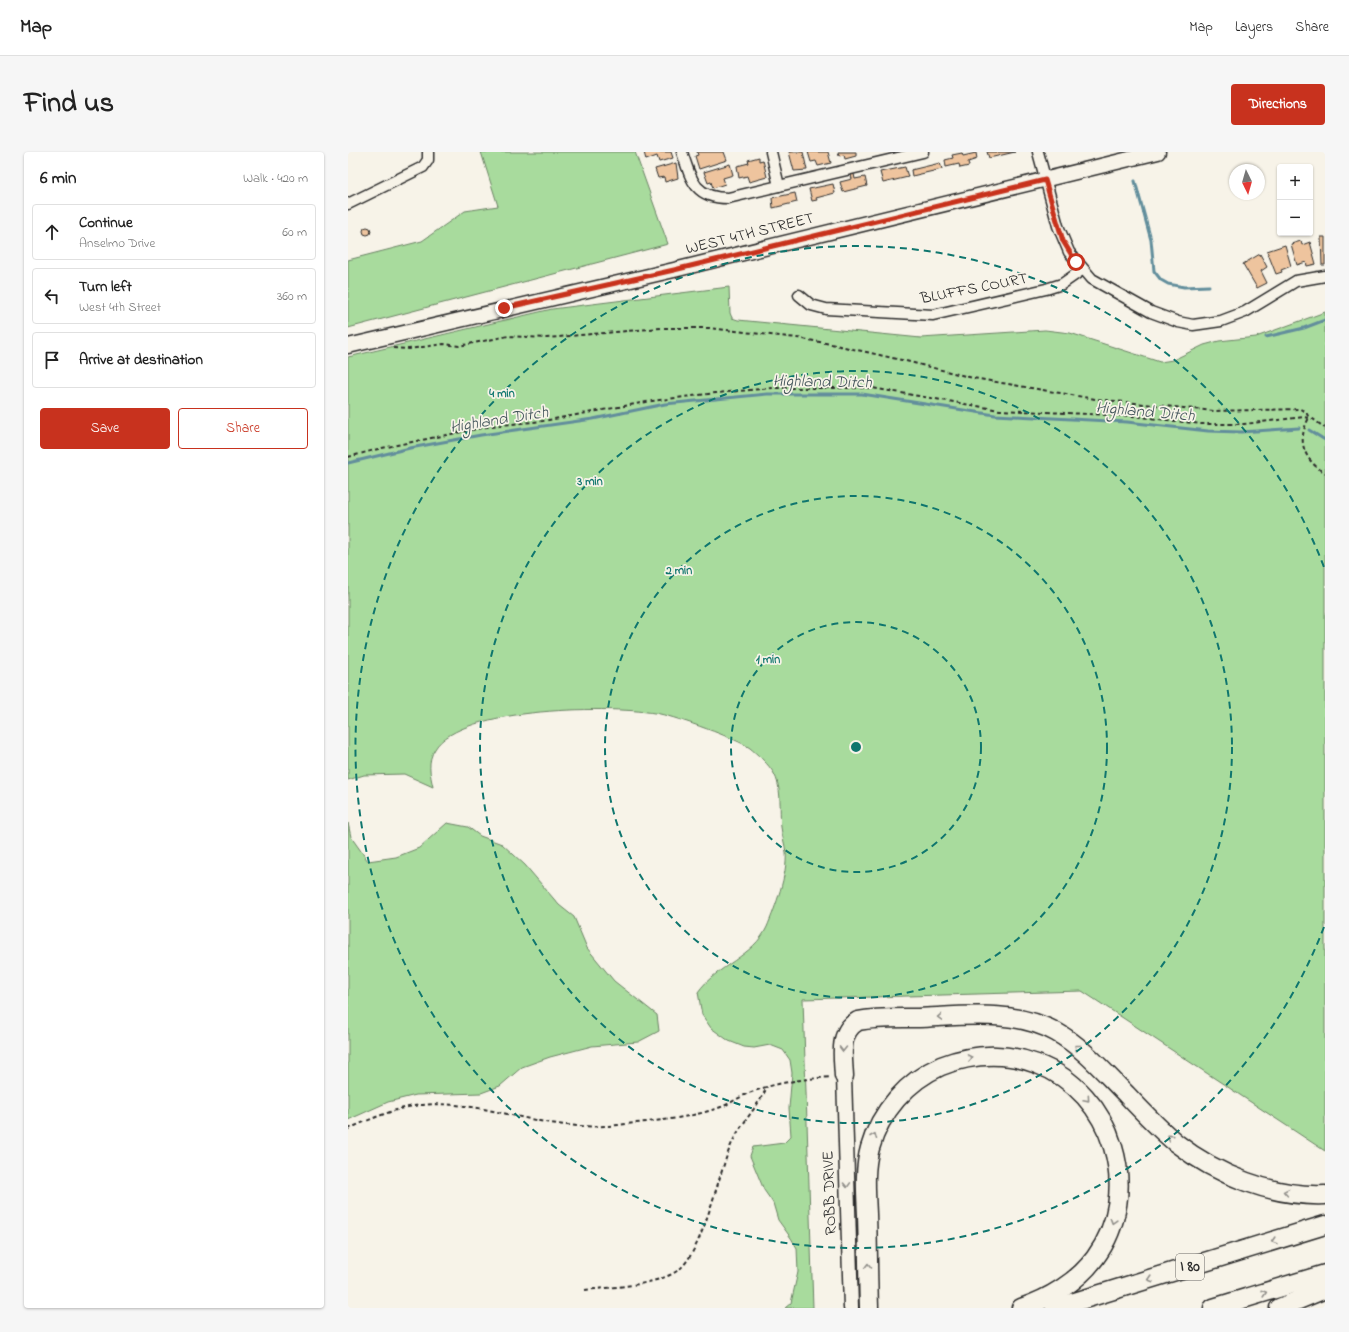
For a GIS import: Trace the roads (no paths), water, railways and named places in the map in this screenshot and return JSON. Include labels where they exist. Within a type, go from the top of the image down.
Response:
[{"type":"highway","points":[[844,1076],[844,1039],[849,1028],[858,1021],[982,1016],[1019,1019],[1055,1031],[1074,1044],[1093,1060],[1161,1129],[1190,1153],[1229,1175],[1264,1188],[1302,1194],[1325,1195]]},
{"type":"highway","points":[[869,1306],[866,1174],[870,1148],[877,1129],[892,1105],[904,1090],[918,1079],[952,1062],[971,1057],[995,1056],[1026,1060],[1044,1066],[1076,1086],[1093,1105],[1108,1132],[1115,1150],[1118,1168],[1117,1206],[1105,1241],[1095,1257],[1086,1268],[1056,1293],[1036,1303],[1021,1308]]},
{"type":"highway","name":"I 80","points":[[1055,1308],[1325,1225]]},
{"type":"highway","points":[[1213,1308],[1325,1274]]},
{"type":"highway","points":[[1279,1308],[1325,1289]]},
{"type":"main road","name":"WEST 4TH STREET","points":[[348,346],[674,270],[1158,152]]},
{"type":"main road","name":"ROBB DRIVE","points":[[844,1076],[851,1308]]},
{"type":"street","points":[[348,204],[423,167],[428,160],[428,152]]},
{"type":"street","points":[[682,152],[694,184],[700,191],[709,195],[728,198],[923,152]]},
{"type":"street","points":[[771,152],[779,186]]},
{"type":"street","points":[[1038,152],[1063,241],[1069,252],[1082,270],[1102,286],[1151,312],[1178,322],[1193,325],[1208,324],[1233,318],[1296,281],[1325,276]]},
{"type":"street","name":"BLUFFS COURT","points":[[799,295],[811,305],[826,309],[922,316],[933,315],[1046,289],[1062,284],[1082,270]]},
{"type":"waterway","points":[[1135,181],[1151,240],[1154,271],[1161,280],[1168,284],[1184,287],[1209,286]]},
{"type":"waterway","points":[[1266,337],[1304,328],[1325,320]]},
{"type":"waterway","name":"Highland Ditch","points":[[348,463],[410,448],[481,435],[593,419],[665,404],[767,394],[862,394],[995,415],[1127,422],[1208,431],[1241,432],[1299,428]]},
{"type":"waterway","name":"Highland Ditch","points":[[1309,430],[1325,440]]}]
